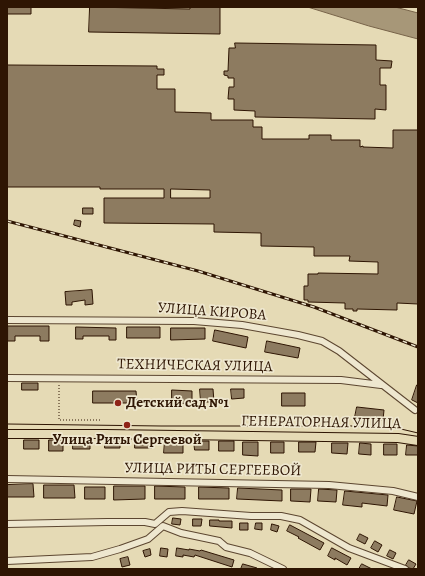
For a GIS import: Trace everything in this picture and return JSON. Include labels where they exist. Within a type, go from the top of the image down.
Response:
[{"type":"main road","name":"ГЕНЕРАТОРНАЯ УЛИЦА","points":[[7,434],[398,438],[418,441]]},
{"type":"street","name":"УЛИЦА КИРОВА","points":[[7,320],[194,321],[242,324],[298,335],[322,341],[339,351],[415,410]]},
{"type":"street","name":"ТЕХНИЧЕСКАЯ УЛИЦА","points":[[7,378],[341,380],[382,385]]},
{"type":"street","name":"УЛИЦА РИТЫ СЕРГЕЕВОЙ","points":[[7,480],[329,485],[393,491],[418,497]]},
{"type":"street","points":[[154,524],[169,512],[182,510],[251,516],[281,516],[300,520],[349,548],[405,569]]},
{"type":"street","points":[[7,524],[145,522],[163,526],[181,533],[219,541],[226,547],[250,554],[283,569]]},
{"type":"street","points":[[7,561],[92,557],[148,539],[163,526]]},
{"type":"path","points":[[59,378],[59,420],[101,420]]},
{"type":"shaded area","points":[[308,7],[395,7],[418,13],[418,39],[369,26]]},
{"type":"building","points":[[7,7],[31,7],[31,14],[7,14]]},
{"type":"building","points":[[90,7],[190,9],[190,7],[220,7],[220,34],[89,32]]},
{"type":"building","points":[[235,43],[376,45],[376,60],[392,61],[391,68],[380,68],[380,85],[386,85],[386,110],[375,109],[375,119],[255,117],[255,111],[234,110],[234,99],[228,99],[229,87],[234,87],[234,78],[228,78],[228,76],[224,75],[224,71],[228,71],[229,48],[235,48]]},
{"type":"building","points":[[7,65],[157,66],[157,69],[164,69],[164,75],[157,75],[157,89],[175,89],[175,112],[211,113],[211,120],[253,120],[253,127],[262,127],[262,139],[309,139],[309,135],[331,135],[331,140],[360,140],[360,147],[393,148],[393,130],[418,130],[418,304],[397,303],[397,310],[357,309],[357,311],[353,311],[353,309],[345,309],[345,303],[308,302],[308,300],[304,300],[304,286],[308,286],[308,274],[378,274],[378,262],[349,261],[350,256],[314,256],[314,247],[261,246],[261,233],[214,232],[214,224],[104,223],[104,198],[164,198],[164,189],[7,187]],"holes":[[[171,189],[210,190],[210,198],[171,198]]]},
{"type":"building","points":[[83,208],[93,208],[93,214],[83,214]]},
{"type":"building","points":[[75,220],[81,221],[80,227],[74,225]]},
{"type":"building","points":[[92,290],[93,304],[85,305],[85,300],[72,302],[72,305],[66,305],[65,292]]},
{"type":"building","points":[[8,326],[49,326],[49,341],[40,341],[40,336],[15,336],[15,341],[8,341]]},
{"type":"building","points":[[76,327],[116,328],[116,340],[109,340],[109,336],[83,336],[83,339],[76,339]]},
{"type":"building","points":[[127,327],[160,327],[160,338],[127,338]]},
{"type":"building","points":[[171,328],[205,328],[205,339],[171,340]]},
{"type":"building","points":[[215,330],[248,337],[246,348],[213,341]]},
{"type":"building","points":[[267,341],[300,348],[298,358],[265,352]]},
{"type":"building","points":[[22,383],[38,383],[38,390],[22,390]]},
{"type":"building","points":[[418,385],[418,403],[412,400]]},
{"type":"building","points":[[200,389],[213,389],[214,402],[201,402]]},
{"type":"building","points":[[231,389],[244,389],[244,398],[232,399]]},
{"type":"building","points":[[172,390],[192,391],[192,404],[172,403]]},
{"type":"building","name":"Детский сад №1","points":[[93,391],[136,391],[137,403],[93,403]]},
{"type":"building","points":[[282,393],[305,393],[305,406],[282,406]]},
{"type":"building","points":[[357,407],[384,410],[383,420],[355,417]]},
{"type":"building","points":[[24,440],[39,440],[39,449],[24,449]]},
{"type":"building","points":[[49,440],[63,440],[63,451],[49,451]]},
{"type":"building","points":[[73,440],[90,440],[90,449],[73,449]]},
{"type":"building","points":[[105,440],[120,440],[120,448],[105,448]]},
{"type":"building","points":[[135,440],[152,440],[152,448],[135,448]]},
{"type":"building","points":[[165,441],[183,441],[183,453],[164,453]]},
{"type":"building","points":[[194,441],[209,441],[209,450],[195,450]]},
{"type":"building","points":[[219,441],[234,441],[234,451],[219,451]]},
{"type":"building","points":[[243,442],[258,442],[258,456],[243,455]]},
{"type":"building","points":[[271,442],[284,442],[284,453],[271,453]]},
{"type":"building","points":[[299,442],[316,442],[315,452],[299,452]]},
{"type":"building","points":[[332,443],[348,443],[347,454],[332,453]]},
{"type":"building","points":[[360,443],[371,444],[371,455],[359,454]]},
{"type":"building","points":[[384,444],[397,444],[397,455],[384,455]]},
{"type":"building","points":[[407,445],[418,446],[418,455],[406,455]]},
{"type":"building","points":[[33,484],[34,497],[7,497],[7,485]]},
{"type":"building","points":[[44,485],[74,485],[75,498],[44,498]]},
{"type":"building","points":[[114,486],[145,486],[145,499],[114,500]]},
{"type":"building","points":[[155,486],[185,487],[185,499],[155,499]]},
{"type":"building","points":[[85,487],[105,487],[105,499],[85,499]]},
{"type":"building","points":[[199,487],[229,488],[229,499],[199,499]]},
{"type":"building","points":[[238,488],[282,490],[282,501],[237,499]]},
{"type":"building","points":[[291,489],[311,489],[310,502],[291,501]]},
{"type":"building","points":[[319,489],[337,490],[336,502],[318,501]]},
{"type":"building","points":[[345,491],[388,495],[387,506],[362,503],[362,507],[343,505]]},
{"type":"building","points":[[397,497],[417,501],[414,514],[394,510]]},
{"type":"building","points":[[173,518],[181,519],[180,525],[172,524]]},
{"type":"building","points":[[193,519],[202,519],[201,526],[193,526]]},
{"type":"building","points":[[210,520],[232,521],[232,528],[210,526]]},
{"type":"building","points":[[240,523],[248,523],[248,530],[240,530]]},
{"type":"building","points":[[256,523],[262,523],[262,530],[255,529]]},
{"type":"building","points":[[272,524],[279,526],[277,532],[271,530]]},
{"type":"building","points":[[290,525],[324,543],[320,550],[287,531]]},
{"type":"building","points":[[360,534],[368,538],[365,544],[357,540]]},
{"type":"building","points":[[375,541],[382,545],[378,552],[371,548]]},
{"type":"building","points":[[161,548],[168,549],[167,557],[160,556]]},
{"type":"building","points":[[177,548],[201,550],[234,560],[232,567],[195,555],[194,557],[183,555],[183,557],[176,556]]},
{"type":"building","points":[[332,548],[351,558],[347,565],[328,556]]},
{"type":"building","points":[[150,549],[151,555],[145,557],[143,551]]},
{"type":"building","points":[[390,550],[396,553],[393,559],[387,556]]},
{"type":"building","points":[[128,557],[130,565],[122,567],[120,559]]},
{"type":"building","points":[[409,560],[416,564],[413,569],[406,565]]},
{"type":"building","points":[[243,564],[257,568],[257,569],[241,569]]},
{"type":"building","points":[[362,564],[372,569],[359,569]]},
{"type":"tram line","points":[[7,424],[356,426],[401,429],[418,433]]},
{"type":"railway","points":[[7,221],[198,271],[314,307],[418,347]]},
{"type":"place","name":"Детский сад №1","points":[[118,403]]},
{"type":"place","name":"Улица Риты Сергеевой","points":[[127,425]]}]
